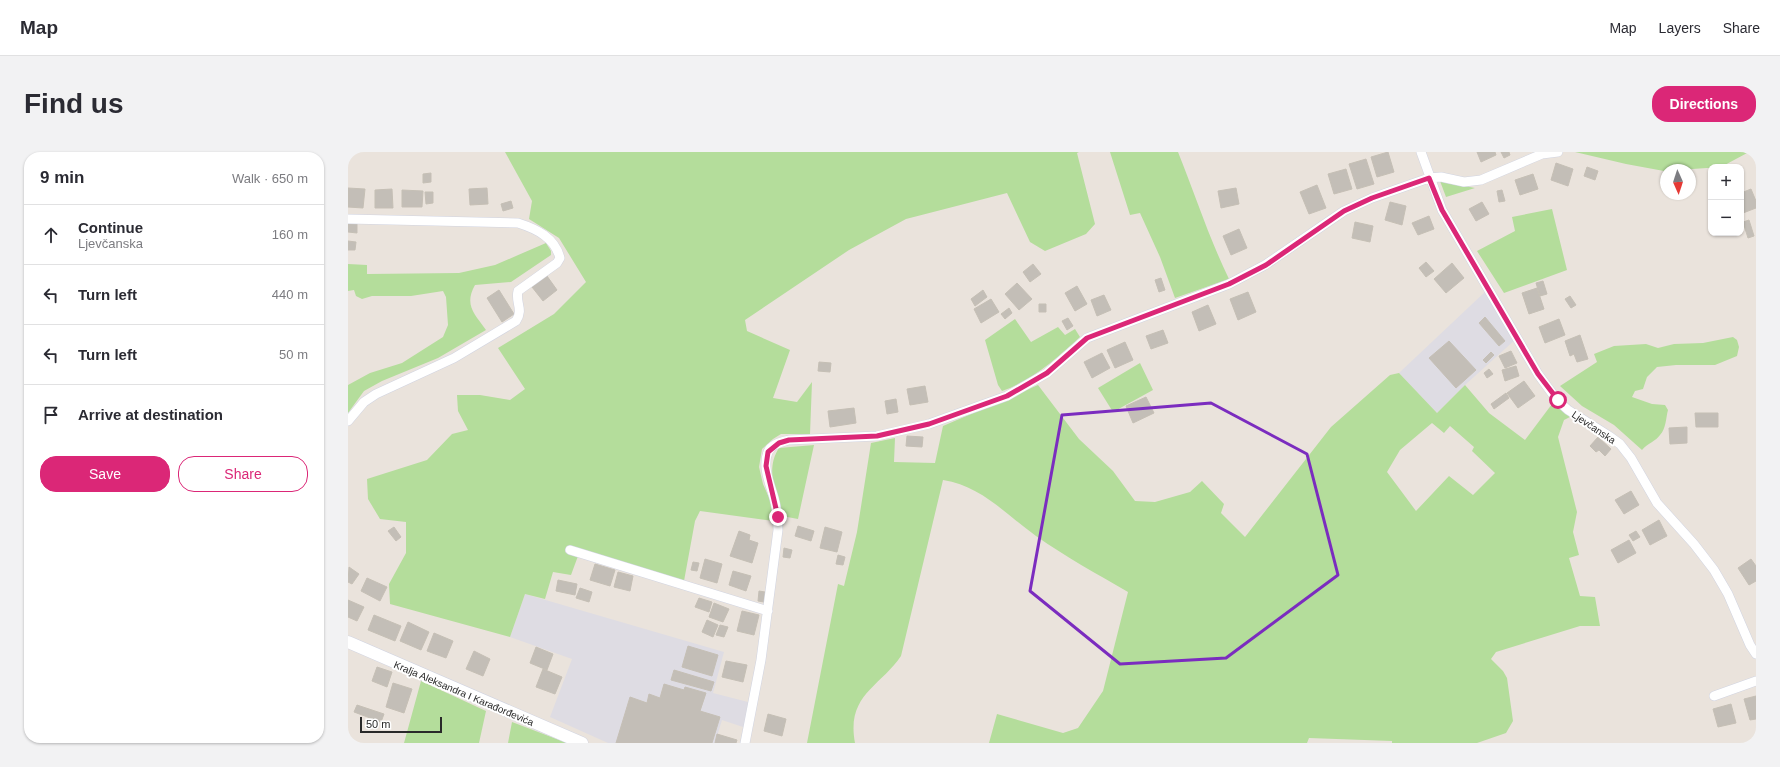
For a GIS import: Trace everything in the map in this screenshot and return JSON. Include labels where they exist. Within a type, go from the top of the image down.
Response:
[{"type":"street","name":"Ljevčanska","points":[[1421,152],[1429,178],[1442,210],[1538,374],[1558,400],[1568,410],[1614,440],[1631,458],[1657,503],[1694,544],[1714,570],[1728,594],[1750,645],[1756,654]]},
{"type":"street","points":[[745,743],[761,665],[778,530],[778,517],[766,466],[768,452],[775,445],[789,440],[877,436],[929,424],[1007,396],[1047,373],[1087,338],[1229,284],[1266,265],[1344,211],[1372,198],[1429,178],[1442,177],[1464,182],[1481,180],[1542,154],[1558,152]]},
{"type":"street","points":[[348,219],[490,221],[518,223],[532,228],[553,242],[560,258],[558,263],[518,291],[517,299],[520,310],[516,321],[454,358],[376,394],[364,402],[348,421]]},
{"type":"street","points":[[570,550],[768,611]]},
{"type":"street","name":"Kralja Aleksandra I Karađorđevića","points":[[348,642],[582,743]]},
{"type":"street","points":[[1714,696],[1756,681]]},
{"type":"highlighted area","points":[[1211,403],[1307,454],[1338,575],[1226,658],[1120,664],[1030,591],[1062,415]]},
{"type":"shaded area","points":[[1487,290],[1516,339],[1465,385],[1437,413],[1399,373]]},
{"type":"shaded area","points":[[525,594],[724,652],[713,693],[748,702],[743,727],[722,720],[715,743],[608,743],[550,717],[572,659],[510,637]]},
{"type":"green space","points":[[505,152],[1079,152],[1077,153],[1095,224],[1086,234],[1045,251],[1030,242],[1007,193],[906,219],[849,250],[745,320],[747,331],[790,350],[773,398],[797,402],[812,382],[810,434],[781,434],[762,449],[759,467],[763,484],[771,502],[774,521],[700,511],[695,521],[684,581],[567,546],[565,552],[578,556],[571,575],[553,572],[545,599],[525,594],[510,637],[390,604],[389,584],[406,553],[406,522],[380,519],[368,499],[367,479],[427,460],[452,434],[468,430],[458,411],[457,395],[480,395],[510,400],[525,389],[498,348],[554,314],[586,282],[559,238],[529,219],[532,201]]},
{"type":"green space","points":[[1110,152],[1178,152],[1229,279],[1175,298],[1160,257],[1140,213],[1130,215]]},
{"type":"green space","points":[[1575,152],[1749,152],[1727,164],[1708,164],[1708,168],[1696,169],[1696,164],[1660,164],[1660,170]]},
{"type":"green space","points":[[1440,181],[1475,188],[1446,197]]},
{"type":"green space","points":[[1552,209],[1567,270],[1504,293],[1477,251],[1515,231],[1512,217]]},
{"type":"green space","points":[[546,243],[551,251],[551,255],[511,282],[475,285],[470,298],[470,304],[474,314],[486,330],[438,358],[382,381],[364,391],[348,413],[348,385],[370,373],[402,363],[443,337],[448,325],[446,297],[443,291],[411,296],[372,296],[362,299],[356,296],[354,290],[348,291],[348,264],[367,265],[367,274],[459,273],[495,265]]},
{"type":"green space","points":[[1015,319],[1031,342],[1058,327],[1065,335],[1075,329],[1080,337],[1053,361],[1034,375],[1013,387],[1002,391],[998,385],[985,340]]},
{"type":"green space","points":[[1733,337],[1737,340],[1739,347],[1737,356],[1715,365],[1676,365],[1657,367],[1647,377],[1643,389],[1635,391],[1632,397],[1652,404],[1665,405],[1668,410],[1665,426],[1662,432],[1642,450],[1614,425],[1582,406],[1560,386],[1597,362],[1594,354],[1614,346],[1646,344],[1658,348],[1674,344],[1703,343]]},
{"type":"green space","points":[[1140,363],[1153,390],[1113,412],[1098,388]]},
{"type":"green space","points":[[1399,373],[1437,413],[1465,385],[1489,413],[1525,440],[1555,400],[1572,416],[1564,420],[1558,437],[1577,512],[1573,532],[1579,555],[1569,558],[1580,596],[1595,597],[1600,626],[1580,626],[1496,652],[1491,659],[1503,671],[1507,678],[1513,721],[1506,733],[1477,743],[1392,743],[1392,741],[1309,738],[1307,743],[989,743],[997,714],[1063,733],[1078,728],[1103,691],[1128,592],[1047,544],[982,495],[957,483],[943,480],[901,656],[893,667],[867,693],[860,703],[855,714],[855,743],[807,743],[838,584],[844,586],[857,532],[871,443],[895,438],[894,462],[935,463],[943,426],[1038,385],[1079,439],[1113,471],[1135,501],[1155,502],[1190,492],[1202,481],[1224,504],[1221,513],[1245,537],[1331,427],[1390,375]],"holes":[[[1432,423],[1444,433],[1450,426],[1474,447],[1472,451],[1495,473],[1473,495],[1449,476],[1416,511],[1387,472],[1400,450]]]},
{"type":"green space","points":[[814,445],[798,519],[782,516],[773,482],[772,473],[775,456],[779,448]]},
{"type":"green space","points":[[421,681],[486,711],[479,743],[404,743]]},
{"type":"green space","points":[[512,722],[567,743],[508,743]]},
{"type":"building","points":[[1388,152],[1394,172],[1377,177],[1371,157]]},
{"type":"building","points":[[1477,152],[1495,152],[1496,155],[1481,162]]},
{"type":"building","points":[[1501,152],[1509,152],[1510,155],[1504,158]]},
{"type":"building","points":[[1366,159],[1374,184],[1357,189],[1349,164]]},
{"type":"building","points":[[1556,163],[1573,169],[1568,186],[1551,180]]},
{"type":"building","points":[[1587,167],[1598,171],[1595,180],[1584,176]]},
{"type":"building","points":[[1346,169],[1352,189],[1334,194],[1328,174]]},
{"type":"building","points":[[431,173],[431,182],[423,183],[423,174]]},
{"type":"building","points":[[1533,174],[1538,189],[1520,195],[1515,180]]},
{"type":"building","points":[[1317,185],[1326,208],[1309,214],[1300,192]]},
{"type":"building","points":[[348,188],[365,189],[363,208],[348,207]]},
{"type":"building","points":[[487,188],[488,204],[470,205],[469,189]]},
{"type":"building","points":[[1236,188],[1239,204],[1221,208],[1218,191]]},
{"type":"building","points":[[392,189],[393,208],[375,208],[375,190]]},
{"type":"building","points":[[1751,189],[1756,201],[1756,208],[1744,213],[1744,200],[1744,192]]},
{"type":"building","points":[[402,190],[423,191],[422,207],[402,207]]},
{"type":"building","points":[[1502,190],[1505,201],[1499,202],[1497,191]]},
{"type":"building","points":[[425,192],[433,192],[433,203],[426,204]]},
{"type":"building","points":[[511,201],[513,208],[503,211],[501,204]]},
{"type":"building","points":[[1390,202],[1406,206],[1402,225],[1385,220]]},
{"type":"building","points":[[1482,202],[1489,214],[1476,221],[1469,209]]},
{"type":"building","points":[[1429,216],[1434,229],[1418,235],[1412,223]]},
{"type":"building","points":[[1749,220],[1754,236],[1748,238],[1744,222]]},
{"type":"building","points":[[348,221],[357,222],[357,233],[348,232]]},
{"type":"building","points":[[1355,222],[1373,226],[1370,242],[1352,238]]},
{"type":"building","points":[[1239,229],[1247,248],[1231,255],[1223,236]]},
{"type":"building","points":[[348,241],[356,242],[355,250],[348,250]]},
{"type":"building","points":[[1426,262],[1434,271],[1426,277],[1419,268]]},
{"type":"building","points":[[1452,263],[1464,278],[1446,293],[1434,279]]},
{"type":"building","points":[[1033,264],[1041,274],[1030,282],[1023,272]]},
{"type":"building","points":[[547,276],[557,290],[543,301],[532,287]]},
{"type":"building","points":[[1161,278],[1165,290],[1159,292],[1155,280]]},
{"type":"building","points":[[1543,281],[1547,294],[1540,296],[1536,283]]},
{"type":"building","points":[[1017,283],[1032,299],[1019,310],[1005,294]]},
{"type":"building","points":[[1077,286],[1087,304],[1075,311],[1065,293]]},
{"type":"building","points":[[1537,288],[1544,309],[1529,314],[1522,293]]},
{"type":"building","points":[[499,290],[514,314],[502,322],[487,298]]},
{"type":"building","points":[[983,290],[987,297],[975,306],[971,299]]},
{"type":"building","points":[[1248,292],[1256,312],[1238,320],[1230,299]]},
{"type":"building","points":[[1104,295],[1111,310],[1097,316],[1091,300]]},
{"type":"building","points":[[1570,296],[1576,305],[1571,308],[1565,299]]},
{"type":"building","points":[[991,299],[999,312],[981,323],[974,309]]},
{"type":"building","points":[[1039,304],[1046,304],[1046,312],[1039,312]]},
{"type":"building","points":[[1208,305],[1216,324],[1199,331],[1192,312]]},
{"type":"building","points":[[1009,308],[1012,313],[1005,319],[1001,314]]},
{"type":"building","points":[[1485,317],[1505,341],[1499,346],[1479,323]]},
{"type":"building","points":[[1068,318],[1073,326],[1067,330],[1062,321]]},
{"type":"building","points":[[1559,319],[1565,335],[1545,343],[1539,327]]},
{"type":"building","points":[[1163,330],[1168,343],[1151,349],[1146,336]]},
{"type":"building","points":[[1580,335],[1588,359],[1577,362],[1574,354],[1570,356],[1565,341]]},
{"type":"building","points":[[1449,341],[1476,370],[1456,388],[1429,358]]},
{"type":"building","points":[[1125,342],[1133,360],[1115,368],[1107,350]]},
{"type":"building","points":[[1511,351],[1517,363],[1505,368],[1499,356]]},
{"type":"building","points":[[1491,352],[1494,355],[1486,363],[1483,360]]},
{"type":"building","points":[[1102,353],[1110,368],[1092,378],[1084,362]]},
{"type":"building","points":[[819,362],[831,363],[830,372],[818,371]]},
{"type":"building","points":[[1516,366],[1519,376],[1505,381],[1502,370]]},
{"type":"building","points":[[1489,369],[1493,374],[1487,378],[1484,373]]},
{"type":"building","points":[[1524,381],[1535,396],[1518,408],[1507,393]]},
{"type":"building","points":[[925,386],[928,402],[910,405],[907,389]]},
{"type":"building","points":[[1506,393],[1509,398],[1494,409],[1491,404]]},
{"type":"building","points":[[1146,397],[1154,413],[1133,423],[1126,406]]},
{"type":"building","points":[[896,399],[898,412],[887,414],[885,401]]},
{"type":"building","points":[[854,408],[856,423],[830,427],[828,411]]},
{"type":"building","points":[[1695,413],[1718,413],[1718,427],[1696,427]]},
{"type":"building","points":[[1687,427],[1687,443],[1670,444],[1669,428]]},
{"type":"building","points":[[907,436],[923,437],[922,447],[906,446]]},
{"type":"building","points":[[1598,437],[1611,449],[1605,456],[1599,450],[1596,452],[1590,446]]},
{"type":"building","points":[[1631,491],[1639,505],[1624,514],[1615,500]]},
{"type":"building","points":[[1659,520],[1667,536],[1650,545],[1642,530]]},
{"type":"building","points":[[798,526],[814,531],[811,541],[795,536]]},
{"type":"building","points":[[394,527],[401,537],[396,541],[388,531]]},
{"type":"building","points":[[825,527],[842,532],[837,552],[820,548]]},
{"type":"building","points":[[739,531],[750,535],[749,540],[758,543],[752,563],[730,556]]},
{"type":"building","points":[[1636,531],[1640,537],[1633,541],[1629,535]]},
{"type":"building","points":[[1629,540],[1636,553],[1618,563],[1611,550]]},
{"type":"building","points":[[784,548],[792,550],[790,558],[783,557]]},
{"type":"building","points":[[838,555],[845,557],[843,565],[836,564]]},
{"type":"building","points":[[705,559],[722,564],[717,583],[700,578]]},
{"type":"building","points":[[1751,559],[1756,566],[1756,581],[1749,585],[1738,568]]},
{"type":"building","points":[[693,562],[699,563],[697,571],[691,570]]},
{"type":"building","points":[[595,564],[615,570],[610,586],[590,580]]},
{"type":"building","points":[[349,567],[359,574],[352,584],[348,582]]},
{"type":"building","points":[[733,571],[751,576],[746,591],[729,585]]},
{"type":"building","points":[[618,572],[633,576],[630,591],[614,587]]},
{"type":"building","points":[[367,578],[387,587],[380,601],[361,591]]},
{"type":"building","points":[[558,580],[577,584],[575,595],[556,591]]},
{"type":"building","points":[[580,588],[592,592],[589,602],[576,598]]},
{"type":"building","points":[[759,591],[765,592],[764,602],[758,601]]},
{"type":"building","points":[[699,598],[712,602],[709,612],[695,607]]},
{"type":"building","points":[[348,600],[364,607],[357,621],[348,617]]},
{"type":"building","points":[[714,603],[729,609],[723,622],[709,617]]},
{"type":"building","points":[[742,611],[759,615],[754,635],[737,631]]},
{"type":"building","points":[[374,615],[401,626],[395,641],[368,630]]},
{"type":"building","points":[[707,620],[718,625],[713,637],[702,632]]},
{"type":"building","points":[[408,622],[429,632],[421,650],[400,641]]},
{"type":"building","points":[[720,625],[728,627],[724,637],[716,635]]},
{"type":"building","points":[[434,633],[453,641],[446,658],[427,651]]},
{"type":"building","points":[[688,646],[718,655],[712,676],[682,667]]},
{"type":"building","points":[[536,647],[553,654],[547,670],[530,663]]},
{"type":"building","points":[[474,651],[490,659],[483,676],[466,669]]},
{"type":"building","points":[[726,661],[747,665],[743,682],[722,677]]},
{"type":"building","points":[[377,667],[392,672],[387,687],[372,681]]},
{"type":"building","points":[[543,669],[562,677],[555,694],[536,687]]},
{"type":"building","points":[[674,670],[714,682],[711,691],[671,680]]},
{"type":"building","points":[[393,683],[412,689],[404,713],[386,707]]},
{"type":"building","points":[[664,684],[684,690],[685,687],[706,693],[700,711],[720,717],[712,743],[616,743],[630,697],[647,703],[649,694],[660,698]]},
{"type":"building","points":[[1756,696],[1756,719],[1750,720],[1744,699]]},
{"type":"building","points":[[1731,704],[1736,723],[1718,727],[1713,709]]},
{"type":"building","points":[[357,705],[384,714],[381,722],[354,712]]},
{"type":"building","points":[[768,714],[786,719],[782,736],[764,731]]},
{"type":"building","points":[[717,734],[737,740],[736,743],[715,743]]},
{"type":"route","points":[[778,517],[775,500],[767,476],[766,466],[768,452],[779,443],[789,440],[877,436],[929,424],[1007,396],[1047,373],[1087,338],[1229,284],[1266,265],[1344,211],[1372,198],[1429,178],[1442,210],[1538,374],[1558,400]]}]
